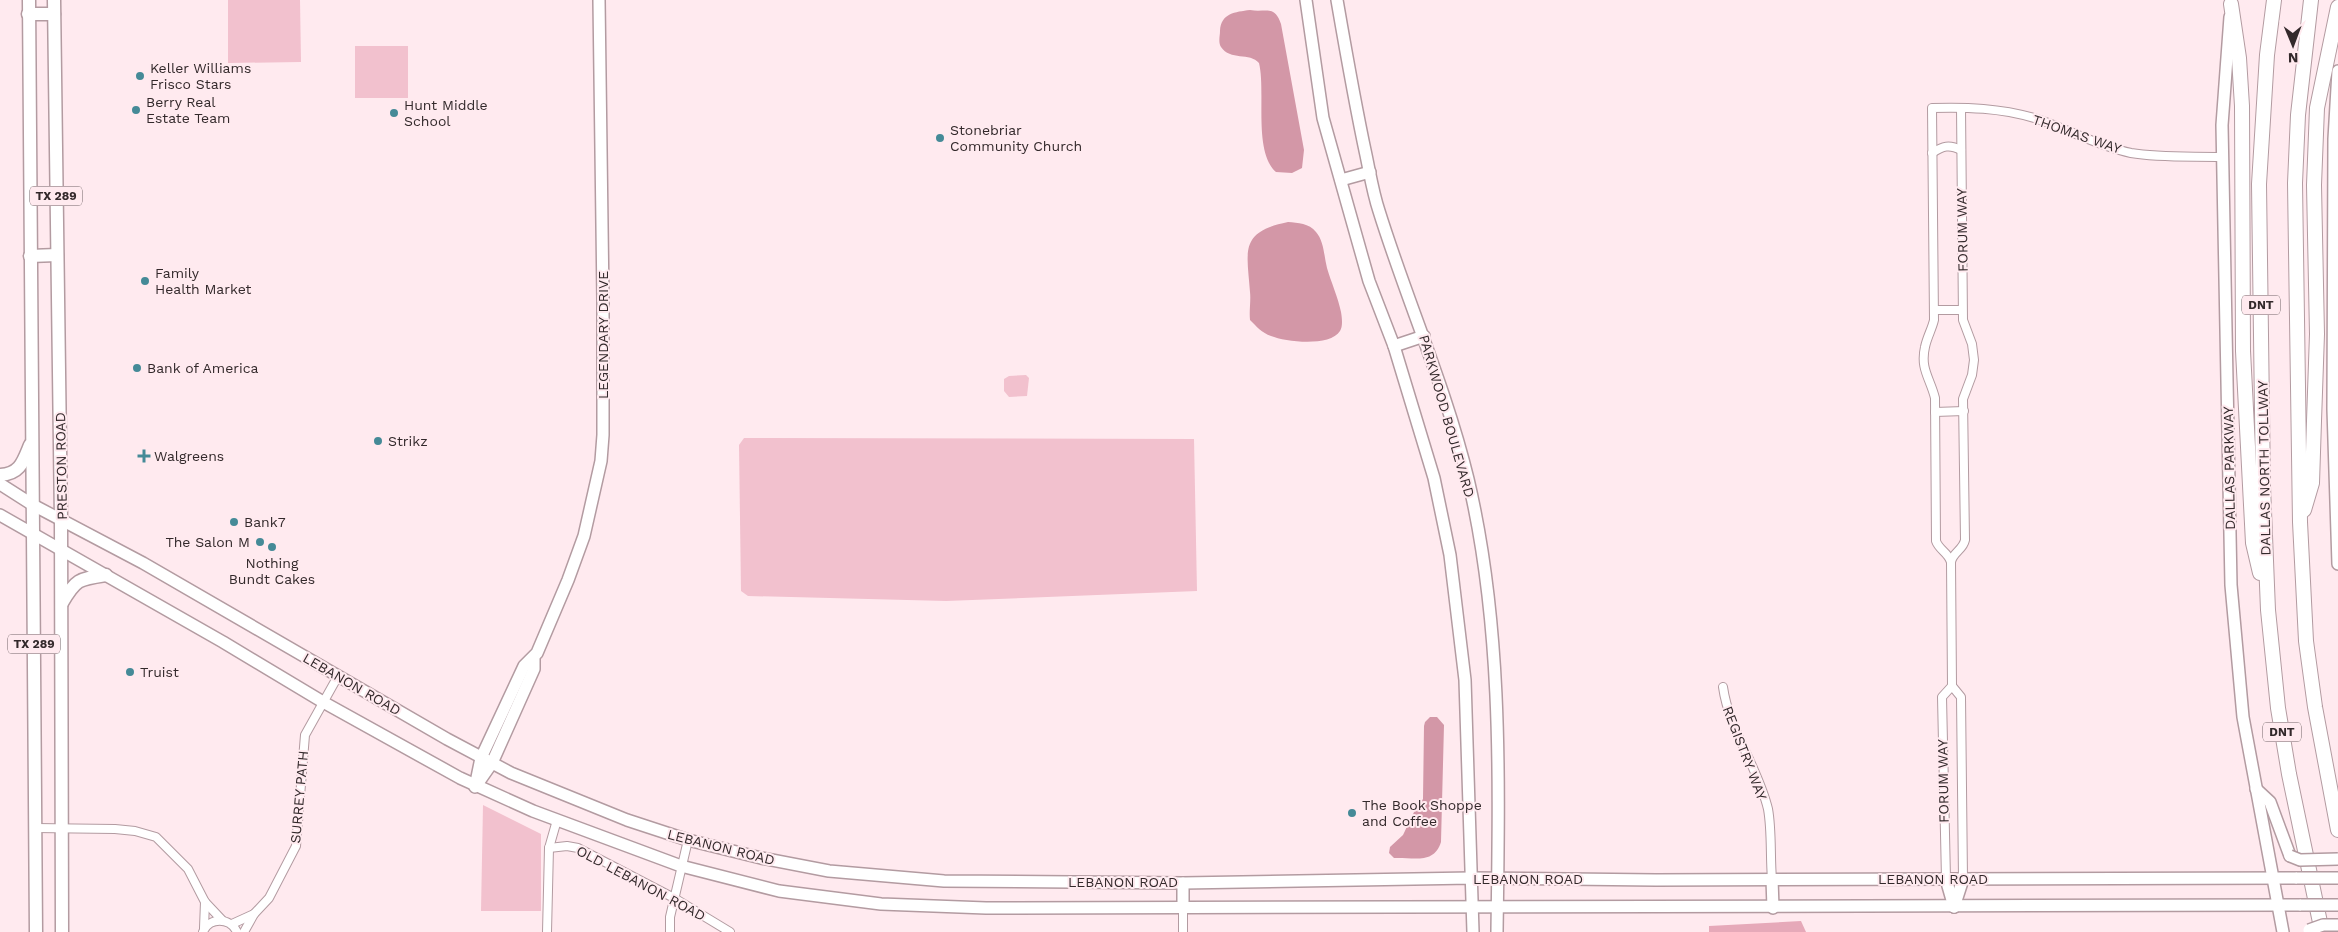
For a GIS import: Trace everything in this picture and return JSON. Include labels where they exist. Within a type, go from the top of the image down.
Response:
[{"type":"highway","name":"DALLAS NORTH TOLLWAY","points":[[2274,0],[2265,74],[2259,184],[2268,610],[2278,708],[2313,931]]},
{"type":"highway","name":"DNT","points":[[2311,0],[2298,115],[2295,183],[2300,522],[2306,641],[2318,726],[2338,830]]},
{"type":"highway","points":[[2232,2],[2239,58],[2241,96],[2243,351],[2253,544],[2268,610]]},
{"type":"highway","points":[[2300,522],[2312,483],[2317,334],[2314,185],[2317,108],[2338,7]]},
{"type":"main road","name":"PRESTON ROAD","points":[[29,0],[36,932]]},
{"type":"main road","name":"PRESTON ROAD","points":[[54,0],[62,549],[62,932]]},
{"type":"main road","name":"LEGENDARY DRIVE","points":[[475,786],[492,764],[534,669],[534,659],[568,580],[584,536],[601,461],[603,435],[603,300],[599,0]]},
{"type":"main road","points":[[1306,0],[1323,118],[1369,281],[1394,346],[1434,478],[1454,582],[1465,680],[1473,932]]},
{"type":"main road","name":"PARKWOOD BOULEVARD","points":[[1337,0],[1354,100],[1379,210],[1424,336],[1468,479],[1483,560],[1493,635],[1497,708],[1497,932]]},
{"type":"main road","name":"DALLAS PARKWAY","points":[[2232,2],[2223,81],[2222,157],[2231,585],[2243,717],[2284,932]]},
{"type":"main road","points":[[28,14],[54,14]]},
{"type":"main road","points":[[2338,72],[2334,139],[2333,409],[2338,564]]},
{"type":"main road","points":[[1341,180],[1370,172]]},
{"type":"main road","points":[[30,256],[57,255]]},
{"type":"main road","points":[[1394,346],[1424,336]]},
{"type":"main road","points":[[0,475],[11,474],[20,468],[32,441]]},
{"type":"main road","name":"LEBANON ROAD","points":[[0,484],[32,505],[143,563],[492,764],[627,820],[688,840],[761,858],[829,870],[906,879],[1183,883],[1471,878],[1656,880],[2338,878]]},
{"type":"main road","name":"LEBANON ROAD","points":[[0,515],[62,549],[323,702],[475,786],[557,820],[681,866],[780,891],[881,904],[986,908],[1497,906],[1773,908],[2338,905]]},
{"type":"main road","points":[[62,603],[72,585],[81,580],[106,575]]},
{"type":"main road","name":"LEGENDARY DRIVE","points":[[475,786],[481,758],[524,666],[534,659]]},
{"type":"main road","points":[[2256,789],[2270,802],[2290,856],[2300,860],[2338,859]]},
{"type":"main road","points":[[1772,879],[1773,908]]},
{"type":"main road","points":[[1946,879],[1954,906]]},
{"type":"main road","points":[[1954,906],[1963,879]]},
{"type":"main road","points":[[1183,883],[1183,907]]},
{"type":"main road","points":[[2313,931],[2323,925],[2338,925]]},
{"type":"street","name":"THOMAS WAY","points":[[1932,108],[1989,109],[2034,118],[2130,153],[2222,157]]},
{"type":"street","name":"FORUM WAY","points":[[1932,108],[1934,322],[1925,345],[1923,361],[1927,379],[1934,394],[1936,541],[1938,547],[1948,555],[1951,562]]},
{"type":"street","name":"FORUM WAY","points":[[1961,108],[1962,310],[1963,322],[1972,344],[1974,360],[1972,375],[1964,395],[1965,540],[1963,545],[1953,555],[1951,562],[1952,686],[1961,697],[1963,879]]},
{"type":"street","points":[[1932,153],[1946,146],[1953,146],[1961,150]]},
{"type":"street","points":[[1934,310],[1962,310]]},
{"type":"street","points":[[1935,412],[1964,411]]},
{"type":"street","name":"SURREY PATH","points":[[244,932],[254,914],[269,898],[296,846],[305,735],[338,676]]},
{"type":"street","name":"FORUM WAY","points":[[1946,879],[1942,697],[1952,686]]},
{"type":"street","name":"REGISTRY WAY","points":[[1723,687],[1725,702],[1768,810],[1772,879]]},
{"type":"street","points":[[547,932],[549,848],[557,820]]},
{"type":"street","points":[[36,828],[122,829],[156,837],[188,869],[205,902],[222,920],[232,924],[237,932]]},
{"type":"street","points":[[670,932],[670,917],[688,840]]},
{"type":"street","name":"OLD LEBANON ROAD","points":[[549,848],[567,846],[578,848],[674,898],[730,932]]},
{"type":"street","points":[[204,930],[205,902]]},
{"type":"street","points":[[1183,907],[1183,932]]},
{"type":"street","name":"SURREY PATH","points":[[232,924],[254,914]]},
{"type":"street","points":[[204,930],[211,922],[222,920]]},
{"type":"shaded area","points":[[228,0],[300,0],[301,62],[228,63]]},
{"type":"shaded area","points":[[1250,10],[1272,12],[1281,24],[1304,150],[1302,168],[1292,173],[1276,172],[1269,163],[1265,151],[1262,136],[1261,75],[1259,63],[1251,58],[1229,54],[1221,47],[1220,37],[1223,20],[1230,14]]},
{"type":"shaded area","points":[[355,46],[408,46],[408,98],[355,98]]},
{"type":"shaded area","points":[[1288,222],[1310,227],[1319,236],[1322,244],[1342,319],[1340,331],[1335,336],[1327,339],[1307,342],[1278,338],[1265,333],[1250,320],[1248,254],[1250,245],[1261,231]]},
{"type":"shaded area","points":[[1026,375],[1029,378],[1027,396],[1009,397],[1004,391],[1004,379],[1009,376]]},
{"type":"shaded area","points":[[744,438],[1194,439],[1197,591],[946,601],[748,596],[741,591],[739,445]]},
{"type":"shaded area","points":[[1430,717],[1437,717],[1444,725],[1441,842],[1438,849],[1428,857],[1415,859],[1394,858],[1389,853],[1390,847],[1403,835],[1415,810],[1423,799],[1424,726]]},
{"type":"shaded area","points":[[483,805],[541,834],[541,911],[481,911]]},
{"type":"shaded area","points":[[1801,921],[1806,932],[1709,932],[1709,926]]},
{"type":"place","name":"Keller Williams Frisco Stars","points":[[140,76]]},
{"type":"place","name":"Berry Real Estate Team","points":[[136,110]]},
{"type":"place","name":"Hunt Middle School","points":[[394,113]]},
{"type":"place","name":"Stonebriar Community Church","points":[[940,138]]},
{"type":"place","name":"Family Health Market","points":[[145,281]]},
{"type":"place","name":"Bank of America","points":[[137,368]]},
{"type":"place","name":"Strikz","points":[[378,441]]},
{"type":"place","name":"Walgreens","points":[[144,456]]},
{"type":"place","name":"Bank7","points":[[234,522]]},
{"type":"place","name":"The Salon M","points":[[260,542]]},
{"type":"place","name":"Nothing Bundt Cakes","points":[[272,547]]},
{"type":"place","name":"Truist","points":[[130,672]]},
{"type":"place","name":"The Book Shoppe and Coffee","points":[[1352,813]]}]
